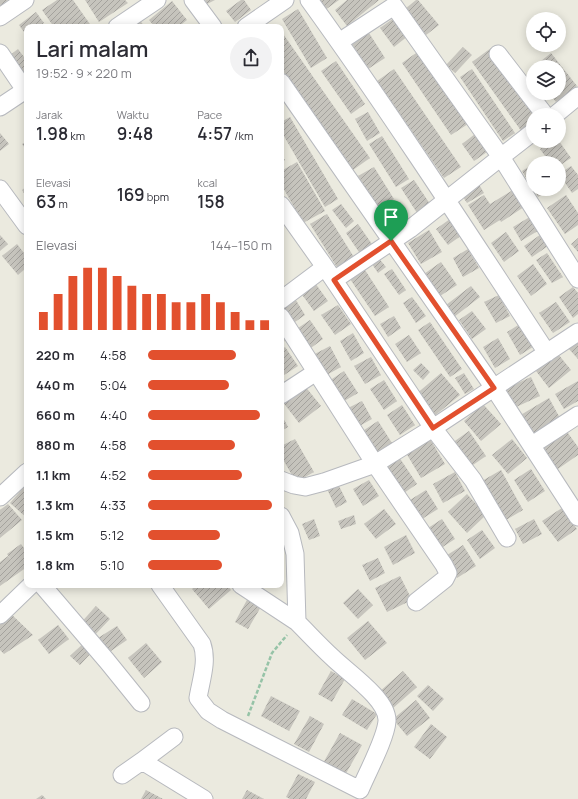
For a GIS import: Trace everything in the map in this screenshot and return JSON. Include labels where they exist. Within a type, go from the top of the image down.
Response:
[{"type":"street","points":[[0,17],[25,0]]},
{"type":"street","points":[[121,24],[157,0]]},
{"type":"street","points":[[193,0],[211,24]]},
{"type":"street","points":[[250,24],[285,0]]},
{"type":"street","points":[[309,0],[446,200],[548,353]]},
{"type":"street","points":[[339,42],[399,3],[501,157],[578,279]]},
{"type":"street","points":[[0,53],[24,88]]},
{"type":"street","points":[[498,54],[540,108]]},
{"type":"street","points":[[284,86],[494,388],[578,517]]},
{"type":"street","points":[[0,107],[24,92]]},
{"type":"street","points":[[563,108],[578,96]]},
{"type":"street","points":[[284,298],[391,241],[410,229],[526,137]]},
{"type":"street","points":[[0,188],[24,222]]},
{"type":"street","points":[[284,209],[433,428],[472,480],[507,538]]},
{"type":"street","points":[[284,322],[374,464],[448,572],[445,579],[416,602]]},
{"type":"street","points":[[284,481],[305,487],[374,464],[433,428],[578,332]]},
{"type":"street","points":[[284,393],[316,372]]},
{"type":"street","points":[[532,445],[578,415]]},
{"type":"street","points":[[0,497],[24,475]]},
{"type":"street","points":[[284,522],[290,533],[296,554],[297,622]]},
{"type":"street","points":[[0,615],[28,588]]},
{"type":"street","points":[[45,588],[141,703]]},
{"type":"street","points":[[162,588],[197,635],[204,648],[205,660],[198,698],[208,711],[358,795],[385,732],[387,720],[384,709],[376,698],[332,658],[297,622],[246,588]]},
{"type":"street","points":[[122,775],[174,737]]},
{"type":"street","points":[[142,761],[204,799]]},
{"type":"path","points":[[242,730],[272,653],[297,622]]},
{"type":"building","points":[[0,0],[8,0],[0,6]]},
{"type":"building","points":[[57,0],[73,0],[90,24],[52,24],[42,10]]},
{"type":"building","points":[[85,0],[125,0],[128,3],[99,22]]},
{"type":"building","points":[[205,0],[215,0],[207,4]]},
{"type":"building","points":[[241,0],[244,0],[251,10],[235,22],[226,11]]},
{"type":"building","points":[[319,0],[339,0],[325,10]]},
{"type":"building","points":[[347,0],[379,0],[347,26],[335,10]]},
{"type":"building","points":[[418,0],[439,25],[426,35],[405,9]]},
{"type":"building","points":[[172,1],[187,20],[182,24],[152,24],[149,20]]},
{"type":"building","points":[[298,9],[327,58],[311,68],[282,19]]},
{"type":"building","points":[[36,12],[44,23],[24,24],[24,32],[19,25]]},
{"type":"building","points":[[138,18],[143,24],[131,24]]},
{"type":"building","points":[[394,18],[408,36],[394,47],[380,28]]},
{"type":"building","points":[[369,33],[385,58],[368,69],[352,44]]},
{"type":"building","points":[[284,35],[370,158],[353,170],[284,72]]},
{"type":"building","points":[[463,47],[472,55],[455,73],[446,65]]},
{"type":"building","points":[[491,48],[526,96],[526,100],[529,100],[535,108],[526,108],[526,129],[522,132],[472,62]]},
{"type":"building","points":[[18,49],[24,57],[24,78],[8,57]]},
{"type":"building","points":[[419,51],[468,124],[451,135],[402,63]]},
{"type":"building","points":[[551,53],[557,60],[542,60]]},
{"type":"building","points":[[336,61],[365,104],[351,114],[321,71]]},
{"type":"building","points":[[394,69],[461,167],[444,178],[377,81]]},
{"type":"building","points":[[472,69],[515,133],[503,141],[460,77]]},
{"type":"building","points":[[566,72],[577,86],[566,94]]},
{"type":"building","points":[[368,112],[380,133],[367,141],[355,119]]},
{"type":"building","points":[[290,117],[338,199],[325,207],[284,136],[284,120]]},
{"type":"building","points":[[0,133],[9,144],[0,151]]},
{"type":"building","points":[[475,134],[487,152],[474,161],[462,144]]},
{"type":"building","points":[[382,136],[409,179],[396,187],[369,144]]},
{"type":"building","points":[[564,148],[571,158],[566,161],[566,156],[545,156],[540,149]]},
{"type":"building","points":[[297,162],[325,211],[303,223],[284,189],[284,169]]},
{"type":"building","points":[[571,166],[578,175],[578,189],[572,193],[566,184],[566,169]]},
{"type":"building","points":[[374,167],[394,199],[378,208],[358,176]]},
{"type":"building","points":[[526,168],[526,178],[522,171]]},
{"type":"building","points":[[414,180],[432,207],[419,216],[401,188]]},
{"type":"building","points":[[477,181],[484,193],[467,203],[459,191]]},
{"type":"building","points":[[513,190],[524,207],[501,222],[500,220],[484,230],[468,205],[484,195],[490,204]]},
{"type":"building","points":[[566,195],[578,213],[578,225],[565,234],[547,208]]},
{"type":"building","points":[[400,202],[410,223],[392,232],[382,211]]},
{"type":"building","points":[[341,204],[354,221],[346,228],[332,210]]},
{"type":"building","points":[[327,214],[357,262],[340,272],[310,224]]},
{"type":"building","points":[[533,215],[541,229],[521,241],[513,227]]},
{"type":"building","points":[[450,219],[462,235],[448,245],[436,229]]},
{"type":"building","points":[[358,224],[374,247],[361,255],[346,233]]},
{"type":"building","points":[[429,230],[442,252],[421,264],[408,243]]},
{"type":"building","points":[[506,232],[519,251],[504,262],[491,243]]},
{"type":"building","points":[[0,235],[8,244],[0,251]]},
{"type":"building","points":[[540,235],[548,246],[532,257],[524,246]]},
{"type":"building","points":[[578,238],[578,252],[571,244]]},
{"type":"building","points":[[17,244],[24,253],[24,270],[18,275],[2,256]]},
{"type":"building","points":[[468,249],[479,268],[463,277],[453,258]]},
{"type":"building","points":[[547,253],[563,277],[552,283],[536,260]]},
{"type":"building","points":[[377,256],[386,267],[378,273],[370,261]]},
{"type":"building","points":[[441,262],[457,285],[440,296],[424,274]]},
{"type":"building","points":[[533,264],[547,284],[531,296],[517,276]]},
{"type":"building","points":[[392,269],[406,290],[399,295],[384,274]]},
{"type":"building","points":[[365,270],[389,307],[375,316],[350,279]]},
{"type":"building","points":[[315,283],[328,301],[314,311],[300,292]]},
{"type":"building","points":[[471,286],[480,297],[454,317],[446,305]]},
{"type":"building","points":[[573,287],[578,293],[578,314],[573,318],[559,297]]},
{"type":"building","points":[[499,295],[510,316],[496,323],[484,302]]},
{"type":"building","points":[[294,297],[305,315],[292,324],[284,312],[284,305]]},
{"type":"building","points":[[412,297],[426,316],[416,323],[403,303]]},
{"type":"building","points":[[556,302],[570,322],[553,333],[539,313]]},
{"type":"building","points":[[338,305],[351,324],[335,335],[321,315]]},
{"type":"building","points":[[472,311],[486,329],[472,339],[459,320]]},
{"type":"building","points":[[394,316],[401,328],[388,337],[380,324]]},
{"type":"building","points":[[310,320],[323,339],[308,350],[295,330]]},
{"type":"building","points":[[430,322],[462,369],[450,377],[418,330]]},
{"type":"building","points":[[523,322],[536,345],[520,355],[507,332]]},
{"type":"building","points":[[353,333],[364,353],[351,361],[340,341]]},
{"type":"building","points":[[409,335],[421,353],[407,362],[395,344]]},
{"type":"building","points":[[498,338],[510,359],[495,368],[483,347]]},
{"type":"building","points":[[578,340],[578,359],[568,348]]},
{"type":"building","points":[[330,346],[341,367],[323,377],[311,356]]},
{"type":"building","points":[[285,347],[298,366],[284,375]]},
{"type":"building","points":[[558,354],[571,370],[549,388],[536,371]]},
{"type":"building","points":[[371,357],[381,375],[365,384],[354,366]]},
{"type":"building","points":[[421,363],[430,372],[423,380],[413,370]]},
{"type":"building","points":[[344,371],[358,393],[339,404],[326,383]]},
{"type":"building","points":[[441,373],[460,395],[433,417],[415,395]]},
{"type":"building","points":[[464,373],[474,389],[465,394],[455,378]]},
{"type":"building","points":[[531,377],[540,396],[514,408],[505,389]]},
{"type":"building","points":[[384,380],[397,401],[384,410],[370,389]]},
{"type":"building","points":[[578,381],[578,401],[564,409],[555,394]]},
{"type":"building","points":[[304,385],[321,406],[299,423],[284,404],[284,400]]},
{"type":"building","points":[[549,398],[561,420],[532,437],[519,416]]},
{"type":"building","points":[[362,401],[372,419],[354,429],[344,410]]},
{"type":"building","points":[[483,404],[501,424],[481,441],[464,421]]},
{"type":"building","points":[[402,405],[415,425],[400,435],[387,415]]},
{"type":"building","points":[[284,420],[288,427],[284,429]]},
{"type":"building","points":[[378,421],[392,443],[371,456],[358,434]]},
{"type":"building","points":[[565,429],[578,447],[578,455],[555,471],[538,447]]},
{"type":"building","points":[[469,431],[486,456],[470,467],[452,443]]},
{"type":"building","points":[[295,439],[314,472],[296,482],[284,461],[284,444]]},
{"type":"building","points":[[430,439],[445,464],[421,478],[406,453]]},
{"type":"building","points":[[512,439],[527,458],[508,474],[492,455]]},
{"type":"building","points":[[399,457],[417,484],[401,495],[383,468]]},
{"type":"building","points":[[531,469],[545,491],[528,502],[514,480]]},
{"type":"building","points":[[501,470],[523,510],[506,520],[482,481]]},
{"type":"building","points":[[455,472],[465,491],[443,503],[433,484]]},
{"type":"building","points":[[369,480],[379,496],[363,506],[353,489]]},
{"type":"building","points":[[337,482],[347,502],[336,508],[326,487]]},
{"type":"building","points":[[24,487],[24,515],[10,503]]},
{"type":"building","points":[[426,490],[438,509],[422,519],[410,500]]},
{"type":"building","points":[[467,494],[486,515],[467,533],[448,512]]},
{"type":"building","points":[[8,504],[22,520],[0,538],[0,510]]},
{"type":"building","points":[[562,508],[577,529],[558,542],[542,521]]},
{"type":"building","points":[[384,509],[396,524],[376,539],[364,524]]},
{"type":"building","points":[[354,515],[356,524],[341,529],[338,521]]},
{"type":"building","points":[[314,519],[320,536],[309,540],[302,524]]},
{"type":"building","points":[[442,519],[455,539],[438,550],[425,530]]},
{"type":"building","points":[[534,519],[542,534],[523,544],[515,529]]},
{"type":"building","points":[[482,530],[495,548],[480,559],[467,540]]},
{"type":"building","points":[[406,535],[415,553],[393,565],[384,547]]},
{"type":"building","points":[[21,544],[24,548],[24,569],[0,586],[0,562],[8,556],[12,561],[7,554]]},
{"type":"building","points":[[463,545],[476,566],[457,578],[444,557]]},
{"type":"building","points":[[378,558],[385,573],[370,581],[362,565]]},
{"type":"building","points":[[400,576],[412,600],[387,612],[375,588]]},
{"type":"building","points":[[229,588],[231,590],[209,609],[192,589]]},
{"type":"building","points":[[358,589],[373,605],[358,619],[343,603]]},
{"type":"building","points":[[248,598],[262,605],[248,629],[235,622]]},
{"type":"building","points":[[96,606],[110,619],[92,638],[78,626]]},
{"type":"building","points":[[11,614],[33,635],[4,654],[0,650],[0,621]]},
{"type":"building","points":[[368,621],[387,643],[365,660],[347,638]]},
{"type":"building","points":[[58,625],[69,639],[49,654],[38,640]]},
{"type":"building","points":[[117,626],[127,640],[108,653],[98,638]]},
{"type":"building","points":[[85,642],[94,650],[80,665],[70,656]]},
{"type":"building","points":[[146,643],[162,662],[144,678],[128,658]]},
{"type":"building","points":[[331,671],[345,679],[332,702],[318,694]]},
{"type":"building","points":[[403,671],[417,687],[392,709],[378,693]]},
{"type":"building","points":[[428,685],[444,699],[433,711],[417,696]]},
{"type":"building","points":[[271,696],[300,711],[289,731],[261,716]]},
{"type":"building","points":[[352,699],[377,714],[367,730],[342,715]]},
{"type":"building","points":[[416,700],[430,718],[407,736],[393,719]]},
{"type":"building","points":[[310,716],[324,724],[309,752],[294,744]]},
{"type":"building","points":[[431,724],[447,737],[430,759],[414,747]]},
{"type":"building","points":[[340,733],[362,745],[344,777],[322,765]]},
{"type":"building","points":[[298,774],[315,782],[306,799],[290,799],[286,797]]},
{"type":"building","points":[[146,790],[163,799],[141,799]]},
{"type":"building","points":[[247,790],[264,799],[242,799]]},
{"type":"building","points":[[42,795],[46,799],[36,799]]},
{"type":"route","points":[[391,241],[494,388],[433,428],[334,280],[391,241]]}]
